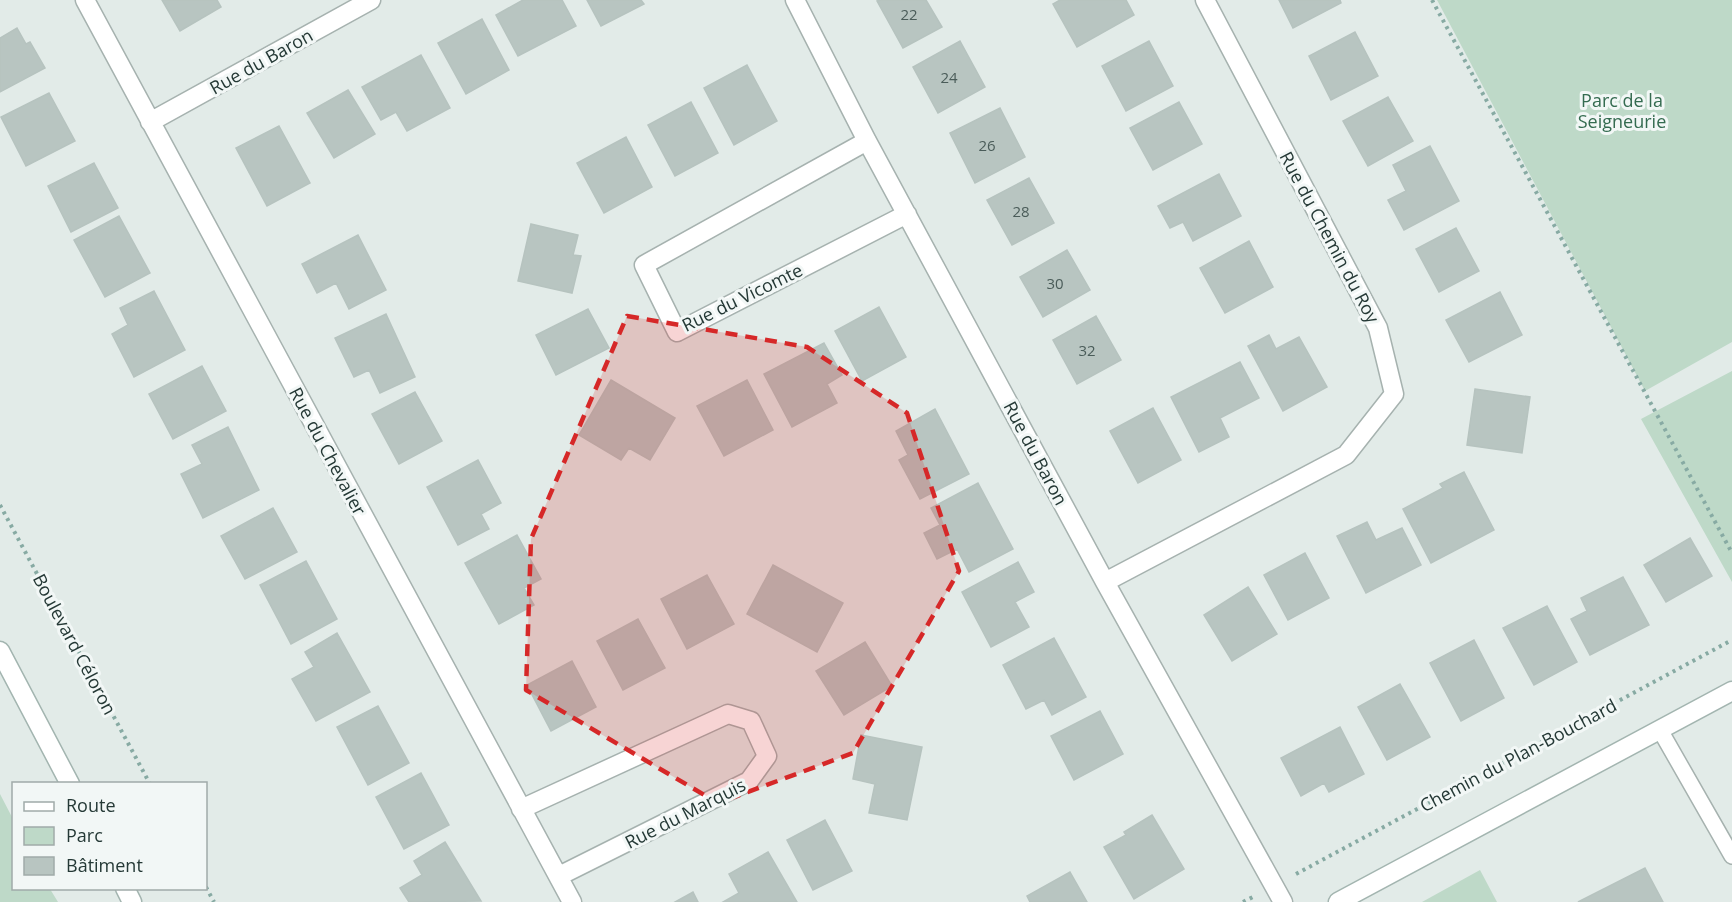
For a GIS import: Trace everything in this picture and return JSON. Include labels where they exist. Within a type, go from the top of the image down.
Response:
[{"type":"street","name":"Rue du Chevalier","points":[[85,0],[572,902]]},
{"type":"street","name":"Rue du Baron","points":[[150,122],[371,0]]},
{"type":"street","name":"Rue du Baron","points":[[795,0],[867,141],[1105,582],[1283,902]]},
{"type":"street","name":"Rue du Chemin du Roy","points":[[1105,582],[1346,455],[1394,394],[1378,328],[1205,0]]},
{"type":"street","name":"Rue du Vicomte","points":[[867,141],[644,266],[677,332],[907,214]]},
{"type":"street","points":[[0,651],[69,782]]},
{"type":"street","points":[[1338,902],[1732,691]]},
{"type":"street","name":"Rue du Marquis","points":[[521,809],[728,714],[751,721],[767,756],[749,781],[558,876]]},
{"type":"lane","points":[[1660,730],[1732,856]]},
{"type":"path","points":[[1432,0],[1732,553]]},
{"type":"path","name":"Boulevard Céloron","points":[[0,505],[149,782]]},
{"type":"path","name":"Chemin du Plan-Bouchard","points":[[1303,870],[1732,640]]},
{"type":"highlighted area","points":[[627,316],[807,347],[907,413],[959,571],[853,753],[718,803],[526,690],[531,539]]},
{"type":"green space","name":"Parc de la Seigneurie","points":[[1437,0],[1732,0],[1732,342],[1645,391]]},
{"type":"green space","points":[[1732,371],[1732,582],[1641,419]]},
{"type":"green space","points":[[0,794],[12,817],[12,890],[51,890],[58,902],[0,902]]},
{"type":"green space","points":[[1480,870],[1497,902],[1422,902]]},
{"type":"building","points":[[162,0],[217,0],[221,7],[180,31]]},
{"type":"building","points":[[523,0],[562,0],[576,26],[518,56],[496,15]]},
{"type":"building","points":[[587,0],[641,0],[644,4],[601,26]]},
{"type":"building","points":[[926,0],[942,27],[903,48],[877,1]]},
{"type":"building","points":[[1060,0],[1126,0],[1134,15],[1077,47],[1053,4]]},
{"type":"building","points":[[1279,0],[1340,0],[1341,3],[1293,28]]},
{"type":"building","points":[[482,19],[509,70],[466,94],[438,43]]},
{"type":"building","points":[[17,28],[26,44],[30,42],[45,68],[0,92],[0,38]]},
{"type":"building","points":[[1355,32],[1378,76],[1331,100],[1309,56]]},
{"type":"building","points":[[960,41],[985,87],[938,113],[913,67]]},
{"type":"building","points":[[1149,41],[1173,86],[1126,111],[1102,66]]},
{"type":"building","points":[[421,55],[450,108],[407,131],[396,112],[381,120],[362,87]]},
{"type":"building","points":[[747,65],[777,121],[734,145],[704,88]]},
{"type":"building","points":[[348,90],[375,134],[334,158],[307,113]]},
{"type":"building","points":[[49,93],[75,141],[26,166],[1,117]]},
{"type":"building","points":[[1388,97],[1413,141],[1368,166],[1343,121]]},
{"type":"building","points":[[691,102],[718,153],[675,176],[648,125]]},
{"type":"building","points":[[1179,102],[1202,144],[1153,170],[1130,128]]},
{"type":"building","points":[[1000,108],[1025,157],[975,183],[950,133]]},
{"type":"building","points":[[279,126],[310,183],[267,206],[236,148]]},
{"type":"building","points":[[626,137],[652,187],[604,213],[577,163]]},
{"type":"building","points":[[1430,146],[1459,201],[1404,230],[1388,200],[1406,191],[1393,165]]},
{"type":"building","points":[[94,163],[118,208],[71,232],[48,186]]},
{"type":"building","points":[[1219,174],[1241,216],[1193,241],[1183,222],[1170,228],[1158,206]]},
{"type":"building","points":[[1029,178],[1054,223],[1012,245],[987,200]]},
{"type":"building","points":[[119,216],[150,273],[105,297],[74,240]]},
{"type":"building","points":[[531,224],[578,235],[573,255],[581,256],[572,293],[518,281]]},
{"type":"building","points":[[1456,228],[1479,271],[1439,292],[1416,249]]},
{"type":"building","points":[[358,235],[386,290],[349,309],[336,283],[317,293],[302,264]]},
{"type":"building","points":[[1249,241],[1273,287],[1225,313],[1200,268]]},
{"type":"building","points":[[1067,250],[1090,290],[1043,317],[1020,277]]},
{"type":"building","points":[[154,291],[185,350],[134,377],[112,334],[128,325],[120,308]]},
{"type":"building","points":[[1500,292],[1522,335],[1469,362],[1446,320]]},
{"type":"building","points":[[879,307],[906,357],[862,381],[835,331]]},
{"type":"building","points":[[588,309],[609,348],[556,375],[536,335]]},
{"type":"building","points":[[386,314],[415,377],[380,393],[369,370],[354,377],[335,338]]},
{"type":"building","points":[[1096,316],[1121,360],[1077,384],[1053,340]]},
{"type":"building","points":[[1269,335],[1276,349],[1299,337],[1327,387],[1283,411],[1248,346]]},
{"type":"building","points":[[824,343],[842,375],[827,384],[837,403],[792,427],[764,374]]},
{"type":"building","points":[[1240,362],[1259,398],[1220,418],[1229,437],[1199,452],[1171,397]]},
{"type":"building","points":[[202,366],[226,411],[173,439],[149,394]]},
{"type":"building","points":[[611,380],[675,418],[650,460],[629,448],[621,460],[579,435]]},
{"type":"building","points":[[747,380],[773,430],[724,456],[697,406]]},
{"type":"building","points":[[1475,389],[1530,397],[1522,453],[1467,445]]},
{"type":"building","points":[[415,392],[442,441],[399,464],[372,414]]},
{"type":"building","points":[[1153,408],[1181,460],[1138,483],[1110,431]]},
{"type":"building","points":[[935,409],[969,474],[920,499],[899,460],[908,455],[896,431]]},
{"type":"building","points":[[228,427],[259,490],[203,518],[181,474],[202,464],[192,445]]},
{"type":"building","points":[[478,460],[501,503],[481,514],[489,529],[458,545],[427,487]]},
{"type":"building","points":[[1464,472],[1494,530],[1431,563],[1403,509],[1443,488],[1440,484]]},
{"type":"building","points":[[978,483],[1013,549],[969,572],[957,549],[937,559],[924,533],[940,525],[931,508]]},
{"type":"building","points":[[273,508],[297,552],[245,579],[221,536]]},
{"type":"building","points":[[1367,522],[1376,540],[1402,528],[1421,565],[1366,593],[1337,536]]},
{"type":"building","points":[[517,535],[541,579],[524,588],[534,605],[499,624],[465,563]]},
{"type":"building","points":[[1690,538],[1712,576],[1666,602],[1644,565]]},
{"type":"building","points":[[1305,553],[1329,598],[1288,620],[1264,575]]},
{"type":"building","points":[[306,561],[337,619],[291,644],[260,585]]},
{"type":"building","points":[[1018,562],[1034,592],[1015,602],[1029,627],[991,647],[962,592]]},
{"type":"building","points":[[773,565],[843,603],[817,652],[747,614]]},
{"type":"building","points":[[707,575],[734,624],[687,649],[661,599]]},
{"type":"building","points":[[1623,577],[1649,625],[1590,655],[1571,619],[1587,611],[1581,598]]},
{"type":"building","points":[[1248,587],[1277,634],[1232,661],[1204,615]]},
{"type":"building","points":[[1547,606],[1577,662],[1534,685],[1503,628]]},
{"type":"building","points":[[638,619],[665,668],[623,690],[597,641]]},
{"type":"building","points":[[337,633],[370,692],[316,721],[292,679],[314,667],[305,652]]},
{"type":"building","points":[[1054,638],[1086,697],[1052,715],[1044,700],[1026,709],[1003,665]]},
{"type":"building","points":[[1474,640],[1504,698],[1461,721],[1430,663]]},
{"type":"building","points":[[865,642],[892,686],[844,715],[816,671]]},
{"type":"building","points":[[572,661],[596,707],[551,731],[527,685]]},
{"type":"building","points":[[1400,684],[1430,737],[1387,760],[1358,707]]},
{"type":"building","points":[[378,706],[409,763],[368,785],[337,727]]},
{"type":"building","points":[[1100,711],[1123,754],[1074,780],[1051,736]]},
{"type":"building","points":[[1340,727],[1364,774],[1329,792],[1324,783],[1301,796],[1281,758]]},
{"type":"building","points":[[861,735],[922,747],[907,820],[869,813],[875,784],[853,779]]},
{"type":"building","points":[[421,773],[449,825],[404,849],[376,797]]},
{"type":"building","points":[[1152,815],[1184,869],[1134,899],[1104,847],[1126,835],[1124,832]]},
{"type":"building","points":[[825,820],[852,871],[813,890],[787,840]]},
{"type":"building","points":[[445,842],[481,901],[409,902],[400,888],[422,875],[414,861]]},
{"type":"building","points":[[768,852],[797,902],[723,902],[739,893],[729,874]]},
{"type":"building","points":[[1645,868],[1663,902],[1578,902]]},
{"type":"building","points":[[1070,872],[1087,902],[1030,902],[1027,896]]},
{"type":"building","points":[[693,892],[698,902],[675,902]]}]
